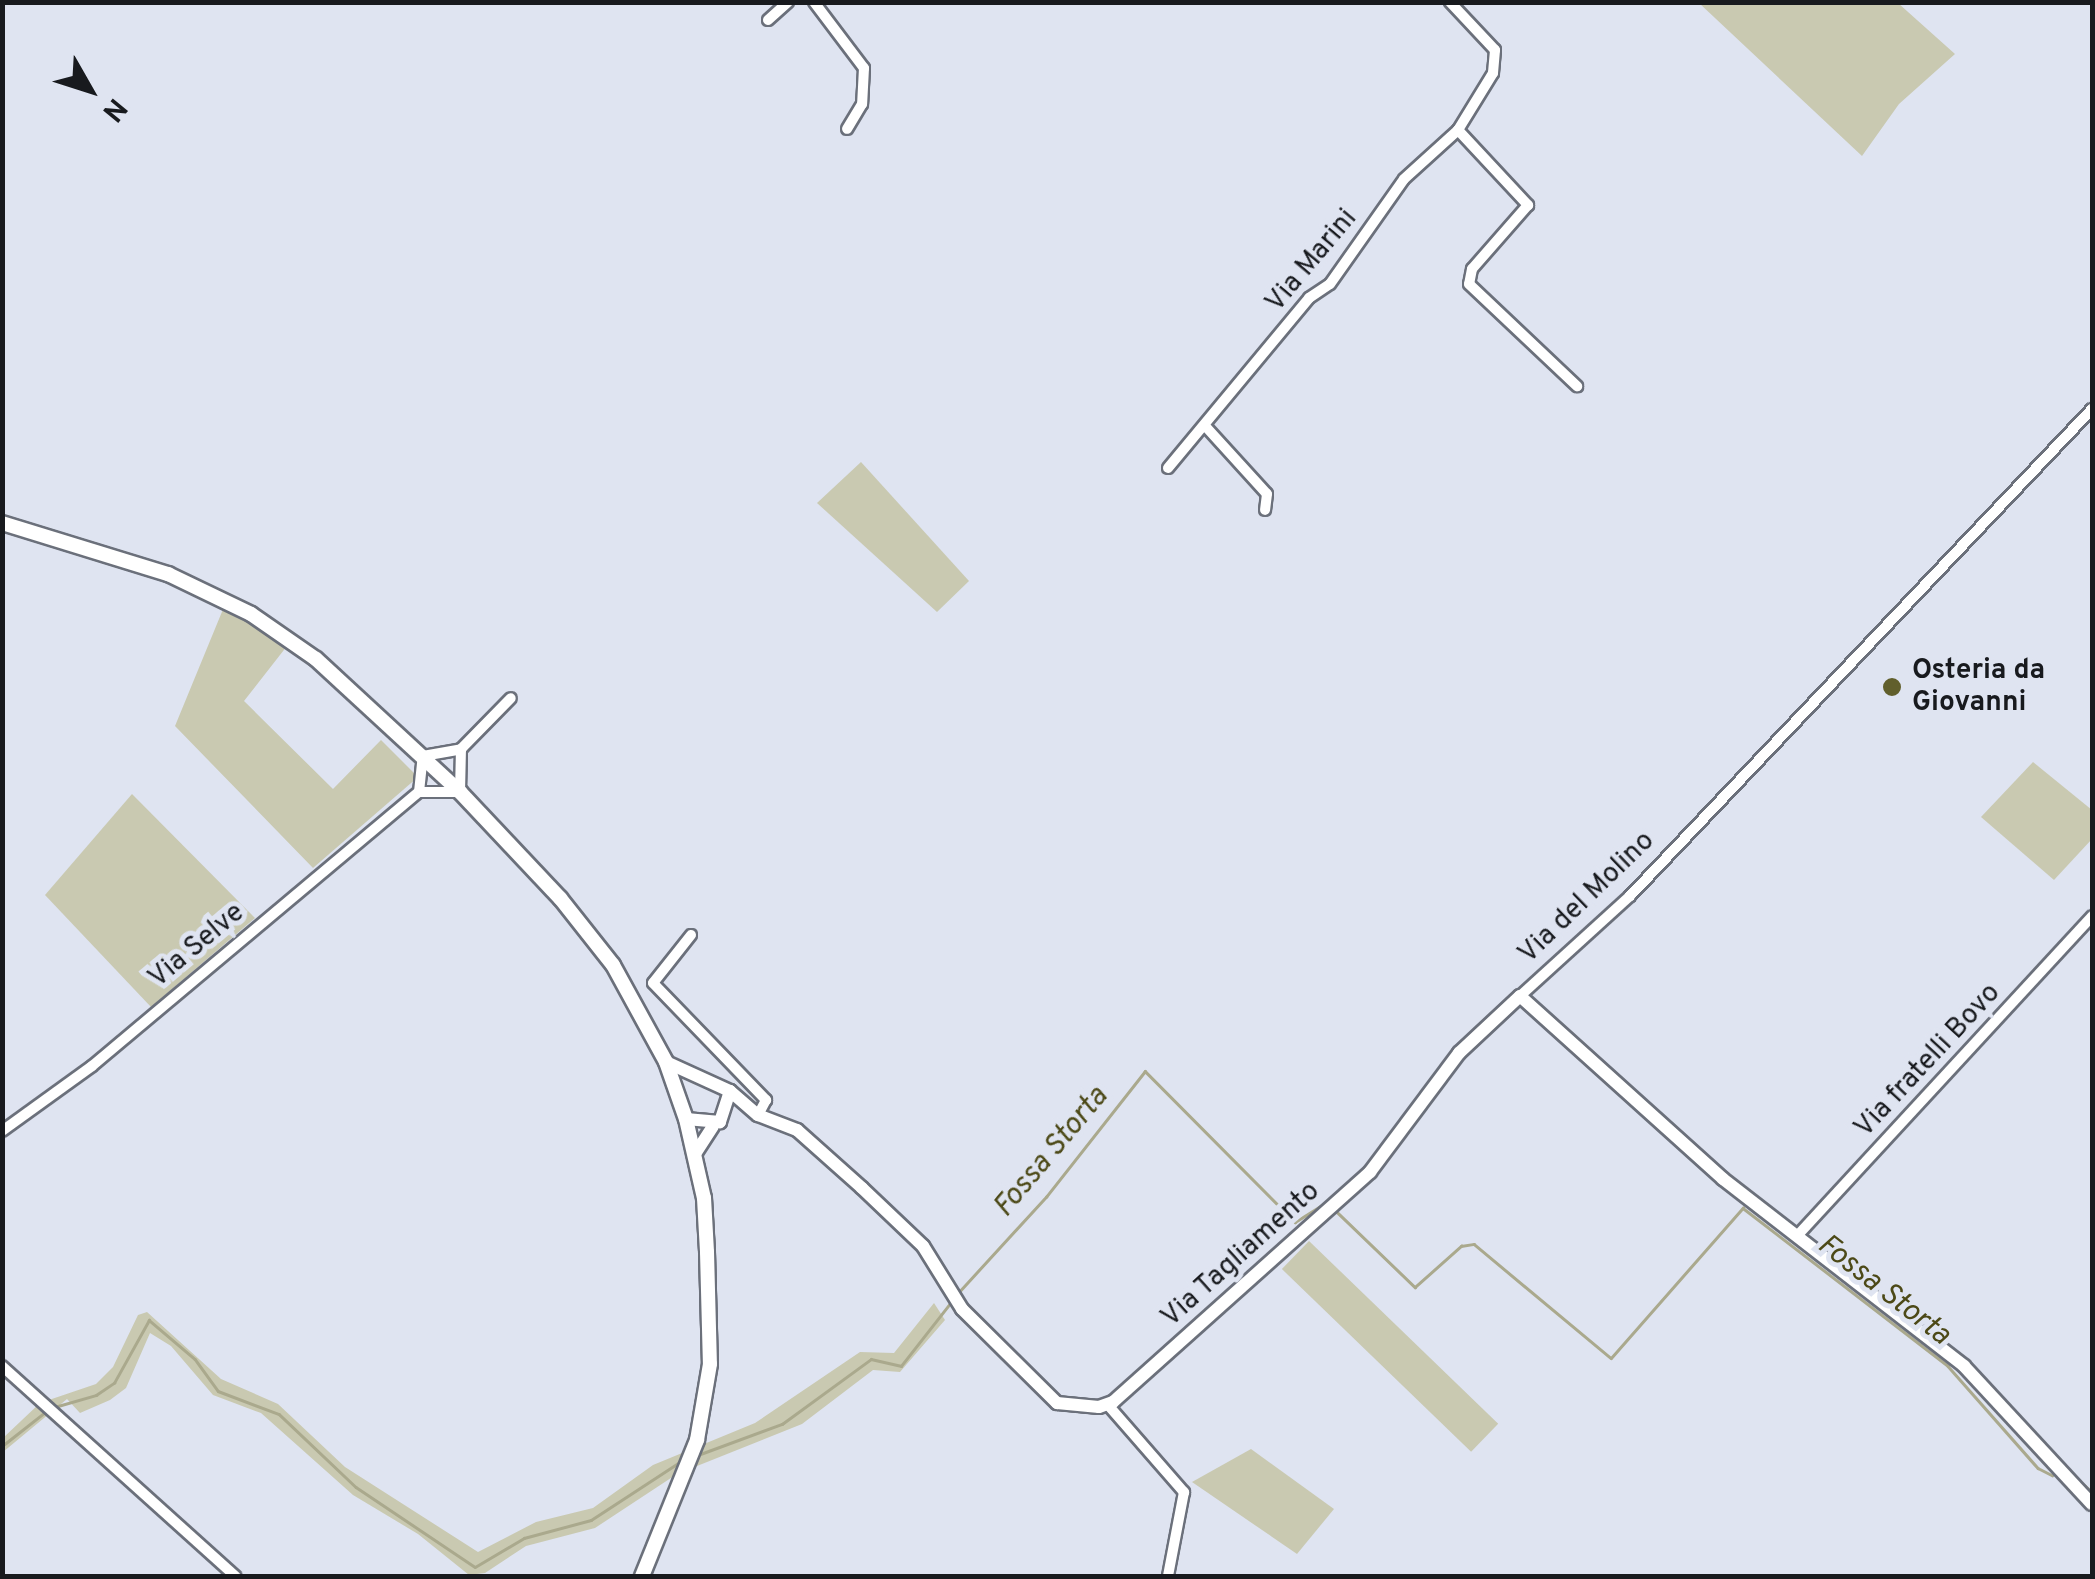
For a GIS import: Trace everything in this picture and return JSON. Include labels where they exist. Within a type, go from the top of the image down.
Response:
[{"type":"main road","points":[[2,524],[118,555],[227,601],[316,659],[460,792],[560,898],[613,965],[666,1062],[686,1119],[704,1198],[710,1328],[698,1440],[642,1576]]},
{"type":"street","points":[[768,20],[788,2]]},
{"type":"street","points":[[814,2],[864,68],[862,104],[847,129]]},
{"type":"street","name":"Via Marini","points":[[1168,468],[1207,428],[1309,298],[1330,284],[1404,179],[1458,130],[1493,73],[1495,50],[1450,2]]},
{"type":"street","points":[[1458,130],[1528,205],[1470,272],[1469,284],[1577,386]]},
{"type":"street","name":"Via del Molino","points":[[2092,409],[1630,896],[1520,996],[1723,1179],[1964,1366],[2092,1504]]},
{"type":"street","points":[[1207,428],[1267,494],[1265,510]]},
{"type":"street","points":[[461,748],[460,792],[420,792],[424,756],[461,748],[511,698]]},
{"type":"street","name":"Via Selve","points":[[2,1131],[92,1066],[420,792]]},
{"type":"street","name":"Via fratelli Bovo","points":[[1797,1236],[2092,916]]},
{"type":"street","points":[[691,935],[653,983],[766,1100],[758,1114]]},
{"type":"street","name":"Via Tagliamento","points":[[1108,1405],[1383,1158],[1459,1053],[1520,996]]},
{"type":"street","points":[[666,1062],[730,1091],[758,1114],[797,1130],[922,1246],[962,1309],[1057,1403],[1108,1405],[1184,1492],[1168,1576]]},
{"type":"street","points":[[680,1101],[700,1078]]},
{"type":"street","points":[[726,1117],[730,1091]]},
{"type":"street","points":[[695,1154],[713,1126],[726,1117],[758,1114]]},
{"type":"street","points":[[686,1119],[713,1126]]},
{"type":"street","points":[[2,1366],[54,1417],[235,1576]]},
{"type":"green space","points":[[1699,3],[1898,3],[1955,54],[1899,104],[1862,156]]},
{"type":"green space","points":[[861,462],[969,581],[937,612],[817,503]]},
{"type":"green space","points":[[226,602],[287,646],[244,701],[333,789],[381,740],[418,777],[313,868],[175,726]]},
{"type":"green space","points":[[2033,762],[2092,810],[2092,839],[2054,880],[1981,817]]},
{"type":"green space","points":[[132,794],[255,918],[151,1007],[45,895]]},
{"type":"green space","points":[[1309,1241],[1498,1424],[1471,1452],[1282,1269]]},
{"type":"green space","points":[[934,1303],[945,1320],[900,1372],[873,1370],[802,1424],[677,1474],[595,1528],[526,1546],[485,1573],[469,1575],[418,1534],[353,1495],[261,1413],[213,1395],[171,1346],[150,1333],[126,1388],[80,1413],[67,1399],[3,1452],[3,1438],[40,1403],[96,1384],[113,1367],[138,1315],[147,1312],[221,1379],[278,1404],[345,1467],[478,1552],[536,1522],[593,1508],[653,1465],[755,1423],[860,1352],[894,1353]]},
{"type":"green space","points":[[1251,1449],[1334,1509],[1297,1554],[1192,1482]]},
{"type":"waterway","name":"Fossa Storta","points":[[957,1294],[1046,1197],[1145,1071],[1295,1222],[1327,1202]]},
{"type":"waterway","name":"Fossa Storta","points":[[1336,1211],[1415,1287],[1461,1246],[1474,1244],[1611,1358],[1743,1208],[1948,1366],[2038,1468],[2052,1475]]},
{"type":"waterway","name":"Fossa Storta","points":[[695,1456],[782,1424],[871,1359],[901,1366],[952,1301]]},
{"type":"waterway","name":"Fossa Storta","points":[[51,1408],[96,1395],[114,1383],[149,1320],[195,1359],[218,1391],[279,1414],[356,1487],[475,1567],[524,1538],[591,1520],[683,1460]]},
{"type":"waterway","name":"Fossa Storta","points":[[2,1446],[44,1413]]},
{"type":"waterway","name":"Fossa Storta","points":[[2075,1477],[2092,1492]]},
{"type":"place","name":"Osteria da Giovanni","points":[[1892,687]]}]
